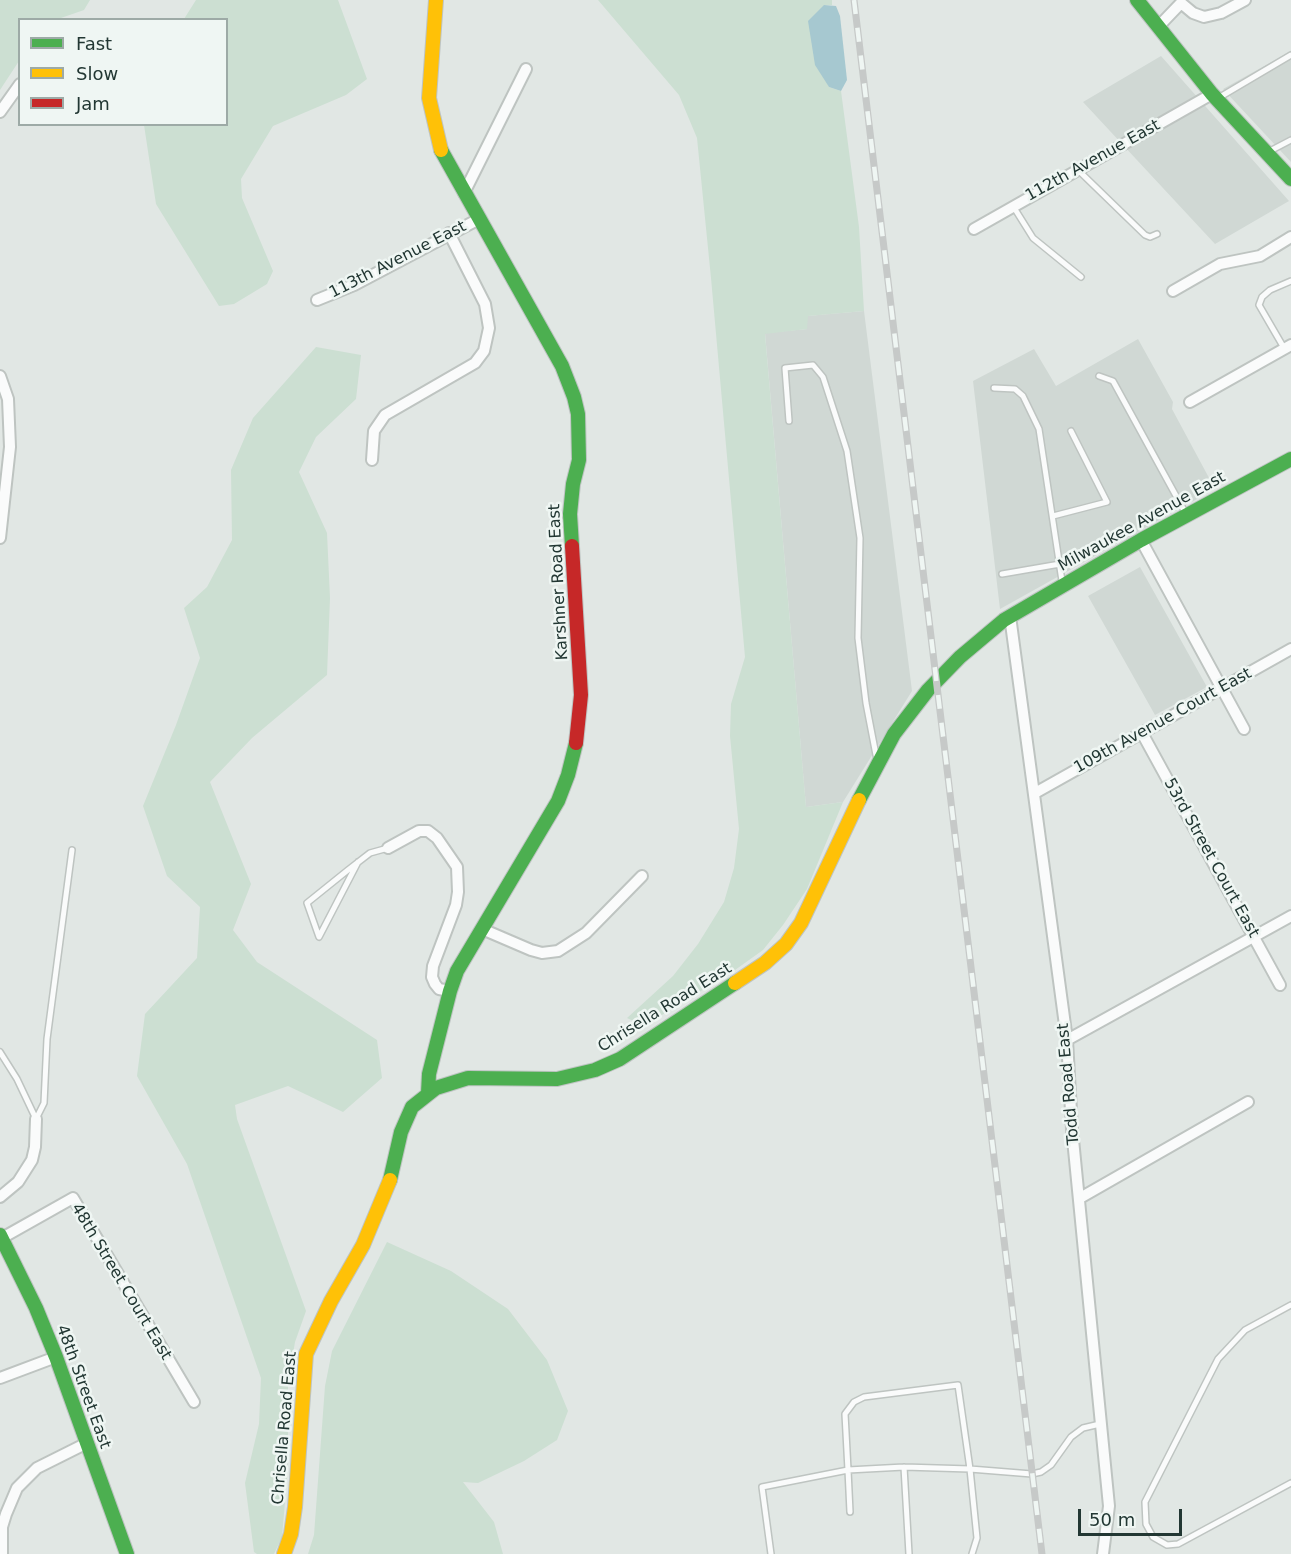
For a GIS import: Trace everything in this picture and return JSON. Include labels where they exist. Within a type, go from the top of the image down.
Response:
[{"type":"street","name":"Karshner Road East","points":[[428,1093],[429,1074],[457,971],[558,801],[577,737],[581,695],[570,514],[573,484],[579,460],[576,406],[561,366],[445,160],[438,142],[429,98],[436,0]]},
{"type":"street","points":[[1137,0],[1215,97],[1291,178]]},
{"type":"street","points":[[1158,27],[1180,1],[1193,13],[1204,17],[1221,13],[1245,0]]},
{"type":"street","points":[[464,193],[526,69]]},
{"type":"street","points":[[0,112],[18,87]]},
{"type":"street","name":"112th Avenue East","points":[[974,228],[1215,97]]},
{"type":"street","name":"113th Avenue East","points":[[317,300],[354,285],[479,219]]},
{"type":"street","points":[[372,460],[374,431],[385,415],[475,363],[484,351],[489,328],[485,304],[449,233]]},
{"type":"street","points":[[1173,291],[1220,264],[1260,256],[1291,237]]},
{"type":"street","points":[[1190,402],[1288,347]]},
{"type":"street","points":[[0,376],[8,399],[10,447],[0,538]]},
{"type":"street","name":"Milwaukee Avenue East","points":[[1010,616],[1141,540],[1291,459]]},
{"type":"street","points":[[1141,540],[1244,729]]},
{"type":"street","name":"Chrisella Road East","points":[[284,1554],[291,1534],[295,1507],[306,1354],[331,1301],[363,1245],[390,1180],[405,1120],[412,1107],[428,1093],[446,1084],[468,1078],[557,1079],[595,1070],[620,1059],[765,963],[786,944],[801,922],[877,763],[894,734],[928,690],[960,657],[1010,616]]},
{"type":"street","name":"Todd Road East","points":[[1010,616],[1067,1040],[1072,1129],[1109,1506],[1103,1554]]},
{"type":"street","name":"109th Avenue Court East","points":[[1035,793],[1291,649]]},
{"type":"street","name":"53rd Street Court East","points":[[1142,732],[1280,985]]},
{"type":"street","points":[[388,848],[419,831],[428,831],[437,838],[457,867],[459,892],[435,960],[432,977],[439,989],[450,991]]},
{"type":"street","points":[[482,929],[531,950],[542,953],[558,951],[586,933],[642,876]]},
{"type":"street","points":[[1067,1040],[1291,916]]},
{"type":"street","points":[[1080,1198],[1248,1102]]},
{"type":"street","points":[[0,1197],[18,1182],[32,1160],[36,1119]]},
{"type":"street","name":"48th Street Court East","points":[[1,1236],[73,1198],[194,1402]]},
{"type":"street","name":"48th Street East","points":[[1,1236],[36,1308],[56,1357],[127,1554]]},
{"type":"street","points":[[0,1378],[56,1357]]},
{"type":"street","points":[[2,1554],[2,1527],[17,1488],[37,1467],[87,1443]]},
{"type":"lane","points":[[1215,97],[1291,55]]},
{"type":"lane","points":[[1267,153],[1291,140]]},
{"type":"lane","points":[[1078,170],[1145,235],[1150,237],[1157,234]]},
{"type":"lane","points":[[1013,206],[1033,238],[1081,277]]},
{"type":"lane","points":[[1288,347],[1260,305],[1262,297],[1270,290],[1291,281]]},
{"type":"lane","points":[[789,421],[785,368],[813,365],[823,377],[847,451],[860,538],[861,590],[858,638],[866,703],[877,763]]},
{"type":"lane","points":[[1099,376],[1113,381],[1187,515]]},
{"type":"lane","points":[[994,388],[1015,389],[1023,396],[1040,429],[1063,586]]},
{"type":"lane","points":[[1053,516],[1107,502],[1071,431]]},
{"type":"lane","points":[[1002,574],[1060,564]]},
{"type":"lane","points":[[358,862],[319,937],[307,903],[358,862],[370,853],[388,848]]},
{"type":"lane","points":[[36,1119],[44,1103],[47,1039],[72,850]]},
{"type":"lane","points":[[0,1052],[17,1079],[36,1119]]},
{"type":"lane","points":[[1291,1305],[1245,1330],[1218,1359],[1144,1502],[1146,1524],[1153,1537],[1167,1545],[1178,1544],[1291,1483]]},
{"type":"lane","points":[[850,1512],[845,1414],[854,1402],[864,1397],[958,1385],[977,1538],[972,1554]]},
{"type":"lane","points":[[771,1554],[762,1487],[848,1470],[904,1467],[970,1468],[1032,1474],[1051,1466],[1071,1437],[1083,1428],[1102,1423]]},
{"type":"lane","points":[[904,1467],[909,1554]]},
{"type":"shaded area","points":[[1291,51],[1291,162],[1223,89]]},
{"type":"shaded area","points":[[1161,56],[1289,201],[1215,244],[1083,102]]},
{"type":"shaded area","points":[[864,311],[912,691],[843,802],[806,807],[765,333],[807,329],[807,316]]},
{"type":"shaded area","points":[[1138,339],[1173,402],[1172,409],[1215,489],[1000,609],[973,381],[1034,349],[1056,386]]},
{"type":"shaded area","points":[[1140,567],[1207,687],[1155,715],[1088,596]]},
{"type":"green space","points":[[0,0],[90,0],[84,10],[61,18],[18,18],[18,63],[0,90]]},
{"type":"green space","points":[[196,0],[338,0],[367,79],[346,95],[273,126],[241,179],[242,198],[273,271],[267,284],[234,304],[219,306],[156,204],[144,126],[228,126],[228,18],[185,18]]},
{"type":"green space","points":[[598,0],[832,0],[832,5],[824,5],[829,87],[841,91],[859,227],[864,311],[808,316],[807,329],[765,334],[806,807],[843,802],[807,889],[763,950],[644,1026],[627,1018],[673,976],[698,944],[724,902],[734,868],[739,829],[730,736],[731,704],[745,657],[697,138],[679,95]]},
{"type":"green space","points":[[316,347],[361,355],[356,399],[316,437],[299,472],[327,533],[330,598],[327,675],[252,738],[210,782],[251,884],[233,930],[257,962],[377,1040],[382,1078],[343,1112],[288,1086],[235,1105],[237,1119],[306,1311],[295,1342],[288,1384],[288,1466],[282,1537],[274,1554],[257,1554],[254,1552],[245,1483],[259,1424],[261,1378],[187,1164],[137,1076],[145,1014],[197,958],[200,907],[167,876],[143,806],[200,658],[184,608],[207,587],[232,540],[231,470],[253,418]]},
{"type":"green space","points":[[387,1242],[451,1271],[508,1309],[547,1360],[568,1411],[557,1440],[524,1461],[478,1483],[463,1482],[494,1522],[503,1554],[308,1554],[314,1535],[325,1386],[332,1351]]},
{"type":"water","points":[[824,5],[836,6],[840,16],[847,80],[841,91],[829,87],[815,65],[808,21]]},
{"type":"railway","points":[[854,0],[1042,1554]]},
{"type":"traffic: fast","points":[[1137,0],[1212,94],[1291,179]]},
{"type":"traffic: fast","points":[[441,150],[562,366],[574,397],[578,414],[579,460],[573,484],[570,514],[572,546]]},
{"type":"traffic: fast","points":[[859,800],[894,734],[928,690],[960,657],[1004,620],[1141,540],[1291,459]]},
{"type":"traffic: fast","points":[[428,1093],[429,1074],[457,971],[558,801],[568,775],[576,743]]},
{"type":"traffic: fast","points":[[390,1180],[401,1132],[412,1107],[436,1088],[468,1078],[557,1079],[595,1070],[620,1059],[735,983]]},
{"type":"traffic: fast","points":[[0,1235],[36,1308],[56,1357],[127,1554]]},
{"type":"traffic: slow","points":[[436,0],[429,98],[441,150]]},
{"type":"traffic: slow","points":[[735,983],[765,963],[786,944],[801,923],[859,800]]},
{"type":"traffic: slow","points":[[284,1554],[291,1534],[295,1507],[306,1354],[331,1301],[363,1245],[390,1180]]},
{"type":"traffic: jam","points":[[572,546],[581,695],[576,743]]}]
